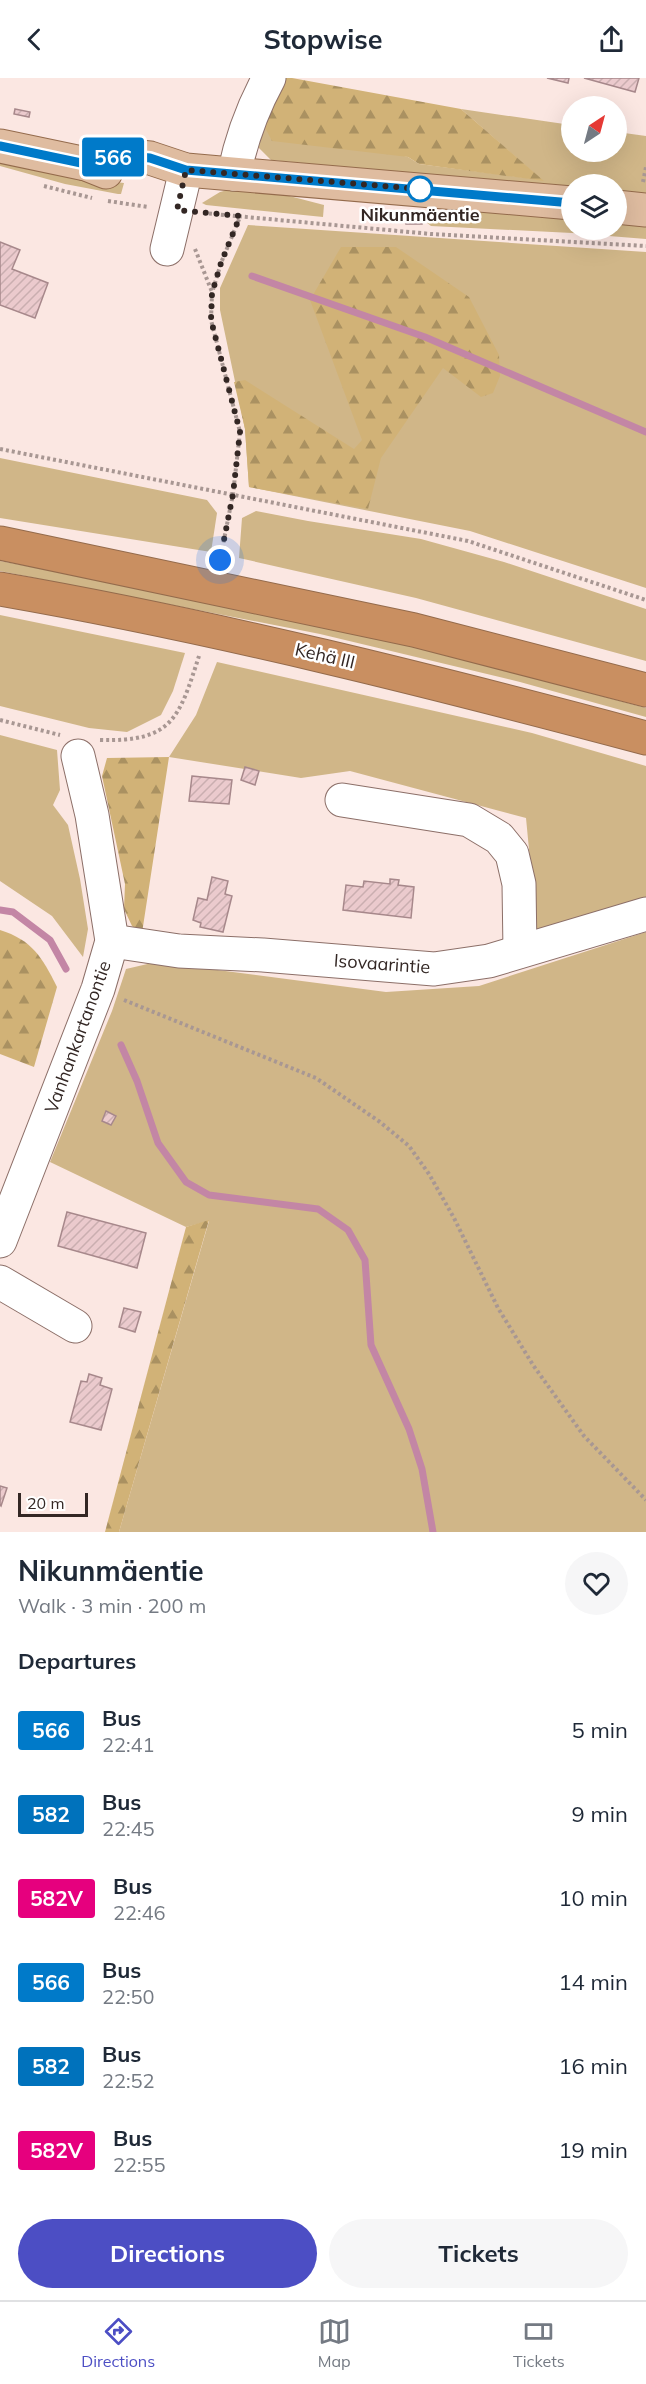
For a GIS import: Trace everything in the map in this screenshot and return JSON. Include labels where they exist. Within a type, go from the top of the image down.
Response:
[{"type":"highway","points":[[0,543],[414,630],[646,690]]},
{"type":"highway","name":"Kehä III","points":[[0,589],[221,632],[406,675],[646,738]]},
{"type":"main road","points":[[0,146],[86,164],[117,176],[144,179],[186,170],[561,202]]},
{"type":"main road","points":[[627,208],[646,210]]},
{"type":"street","points":[[234,174],[253,106],[269,78]]},
{"type":"street","points":[[167,249],[186,170]]},
{"type":"street","name":"Vanhankartanontie","points":[[0,1241],[98,989],[112,941],[80,744]]},
{"type":"street","points":[[342,800],[469,820],[499,838],[512,854],[519,884],[520,951]]},
{"type":"street","name":"Isovaarintie","points":[[112,941],[179,951],[263,955],[434,969],[489,961],[646,914]]},
{"type":"street","points":[[0,1282],[75,1326]]},
{"type":"path","points":[[43,186],[96,199]]},
{"type":"path","points":[[107,201],[177,210],[430,234],[646,246]]},
{"type":"path","points":[[220,560],[233,494],[240,432],[211,320],[212,293],[240,216]]},
{"type":"path","points":[[0,449],[468,541],[646,600]]},
{"type":"path","points":[[0,720],[80,744],[158,733],[175,717],[187,693],[199,656]]},
{"type":"path","points":[[98,989],[316,1078],[380,1122],[410,1146],[454,1218],[498,1308],[533,1365],[584,1436],[646,1500]]},
{"type":"shaded area","points":[[461,109],[561,124],[561,162],[627,162],[627,133],[646,136],[646,196],[627,194],[627,174],[561,174],[561,188],[271,160],[258,147],[260,118],[408,157],[419,164],[542,180]]},
{"type":"shaded area","points":[[0,159],[75,177],[124,183],[121,194],[65,184],[0,166]]},
{"type":"shaded area","points":[[231,189],[274,192],[324,205],[323,217],[202,203],[220,192]]},
{"type":"shaded area","points":[[468,207],[561,216],[561,232],[431,226],[426,222],[427,214]]},
{"type":"shaded area","points":[[627,222],[646,223],[646,239],[627,237]]},
{"type":"shaded area","points":[[248,225],[646,252],[646,588],[470,531],[249,487],[245,429],[220,310],[220,288]]},
{"type":"shaded area","points":[[0,458],[207,500],[217,513],[211,552],[0,518]]},
{"type":"shaded area","points":[[256,511],[421,539],[504,562],[646,609],[646,661],[416,598],[239,558],[242,518]]},
{"type":"shaded area","points":[[0,561],[244,609],[406,645],[646,708],[646,717],[520,682],[320,634],[0,571]]},
{"type":"shaded area","points":[[0,615],[185,653],[173,691],[161,715],[127,732],[89,728],[0,706]]},
{"type":"shaded area","points":[[217,662],[532,733],[646,766],[646,898],[537,933],[526,818],[350,771],[301,778],[169,757],[196,715]]},
{"type":"shaded area","points":[[0,735],[57,750],[60,790],[53,805],[68,825],[80,879],[88,929],[83,957],[52,916],[0,881]]},
{"type":"shaded area","points":[[646,932],[646,1532],[119,1532],[209,1221],[186,1227],[50,1162],[112,1011],[126,969],[156,962],[386,992],[479,986]]},
{"type":"green space","points":[[276,78],[292,78],[461,109],[544,181],[419,164],[408,157],[272,141],[260,118]]},
{"type":"green space","points":[[341,247],[396,247],[469,297],[499,355],[500,376],[493,393],[481,397],[443,368],[381,458],[368,509],[249,487],[245,429],[234,382],[245,380],[354,449],[362,440],[310,300]]},
{"type":"green space","points":[[169,757],[142,933],[132,926],[124,909],[125,884],[102,776],[107,758]]},
{"type":"green space","points":[[0,930],[20,939],[35,951],[57,987],[34,1067],[0,1054]]},
{"type":"green space","points":[[209,1220],[119,1532],[105,1532],[186,1227]]},
{"type":"building","points":[[547,78],[569,78],[568,83]]},
{"type":"building","points":[[584,78],[639,78],[635,92]]},
{"type":"building","points":[[15,109],[30,112],[29,117],[14,114]]},
{"type":"building","points":[[406,218],[422,218],[422,224],[406,224]]},
{"type":"building","points":[[0,242],[20,250],[12,269],[48,283],[35,318],[0,305]]},
{"type":"building","points":[[245,767],[259,771],[255,785],[241,780]]},
{"type":"building","points":[[192,776],[232,780],[229,804],[189,801]]},
{"type":"building","points":[[212,877],[228,881],[225,894],[232,896],[223,932],[200,927],[201,923],[193,920],[198,898],[207,900]]},
{"type":"building","points":[[390,879],[399,880],[398,885],[414,887],[411,918],[343,910],[346,885],[363,887],[364,881],[390,884]]},
{"type":"building","points":[[106,1111],[116,1116],[111,1125],[102,1121]]},
{"type":"building","points":[[67,1212],[146,1233],[137,1268],[58,1246]]},
{"type":"building","points":[[124,1308],[141,1312],[135,1332],[119,1327]]},
{"type":"building","points":[[89,1374],[102,1378],[100,1385],[112,1389],[101,1430],[70,1422],[81,1381],[87,1382]]},
{"type":"building","points":[[0,1486],[7,1488],[1,1506],[0,1505]]},
{"type":"waterway","points":[[252,276],[425,337],[646,432]]},
{"type":"waterway","points":[[0,910],[13,912],[50,940],[66,969]]},
{"type":"waterway","points":[[121,1045],[137,1081],[158,1143],[186,1182],[209,1195],[318,1209],[348,1230],[365,1260],[371,1345],[409,1429],[422,1469],[433,1532]]},
{"type":"bus line","name":"566","points":[[0,146],[86,164],[120,155],[150,158],[186,170],[561,202]]},
{"type":"place","name":"Nikunmäentie","points":[[420,189]]},
{"type":"route","points":[[220,560],[233,494],[240,432],[211,320],[212,293],[240,216],[177,210],[186,170],[420,189]]}]
